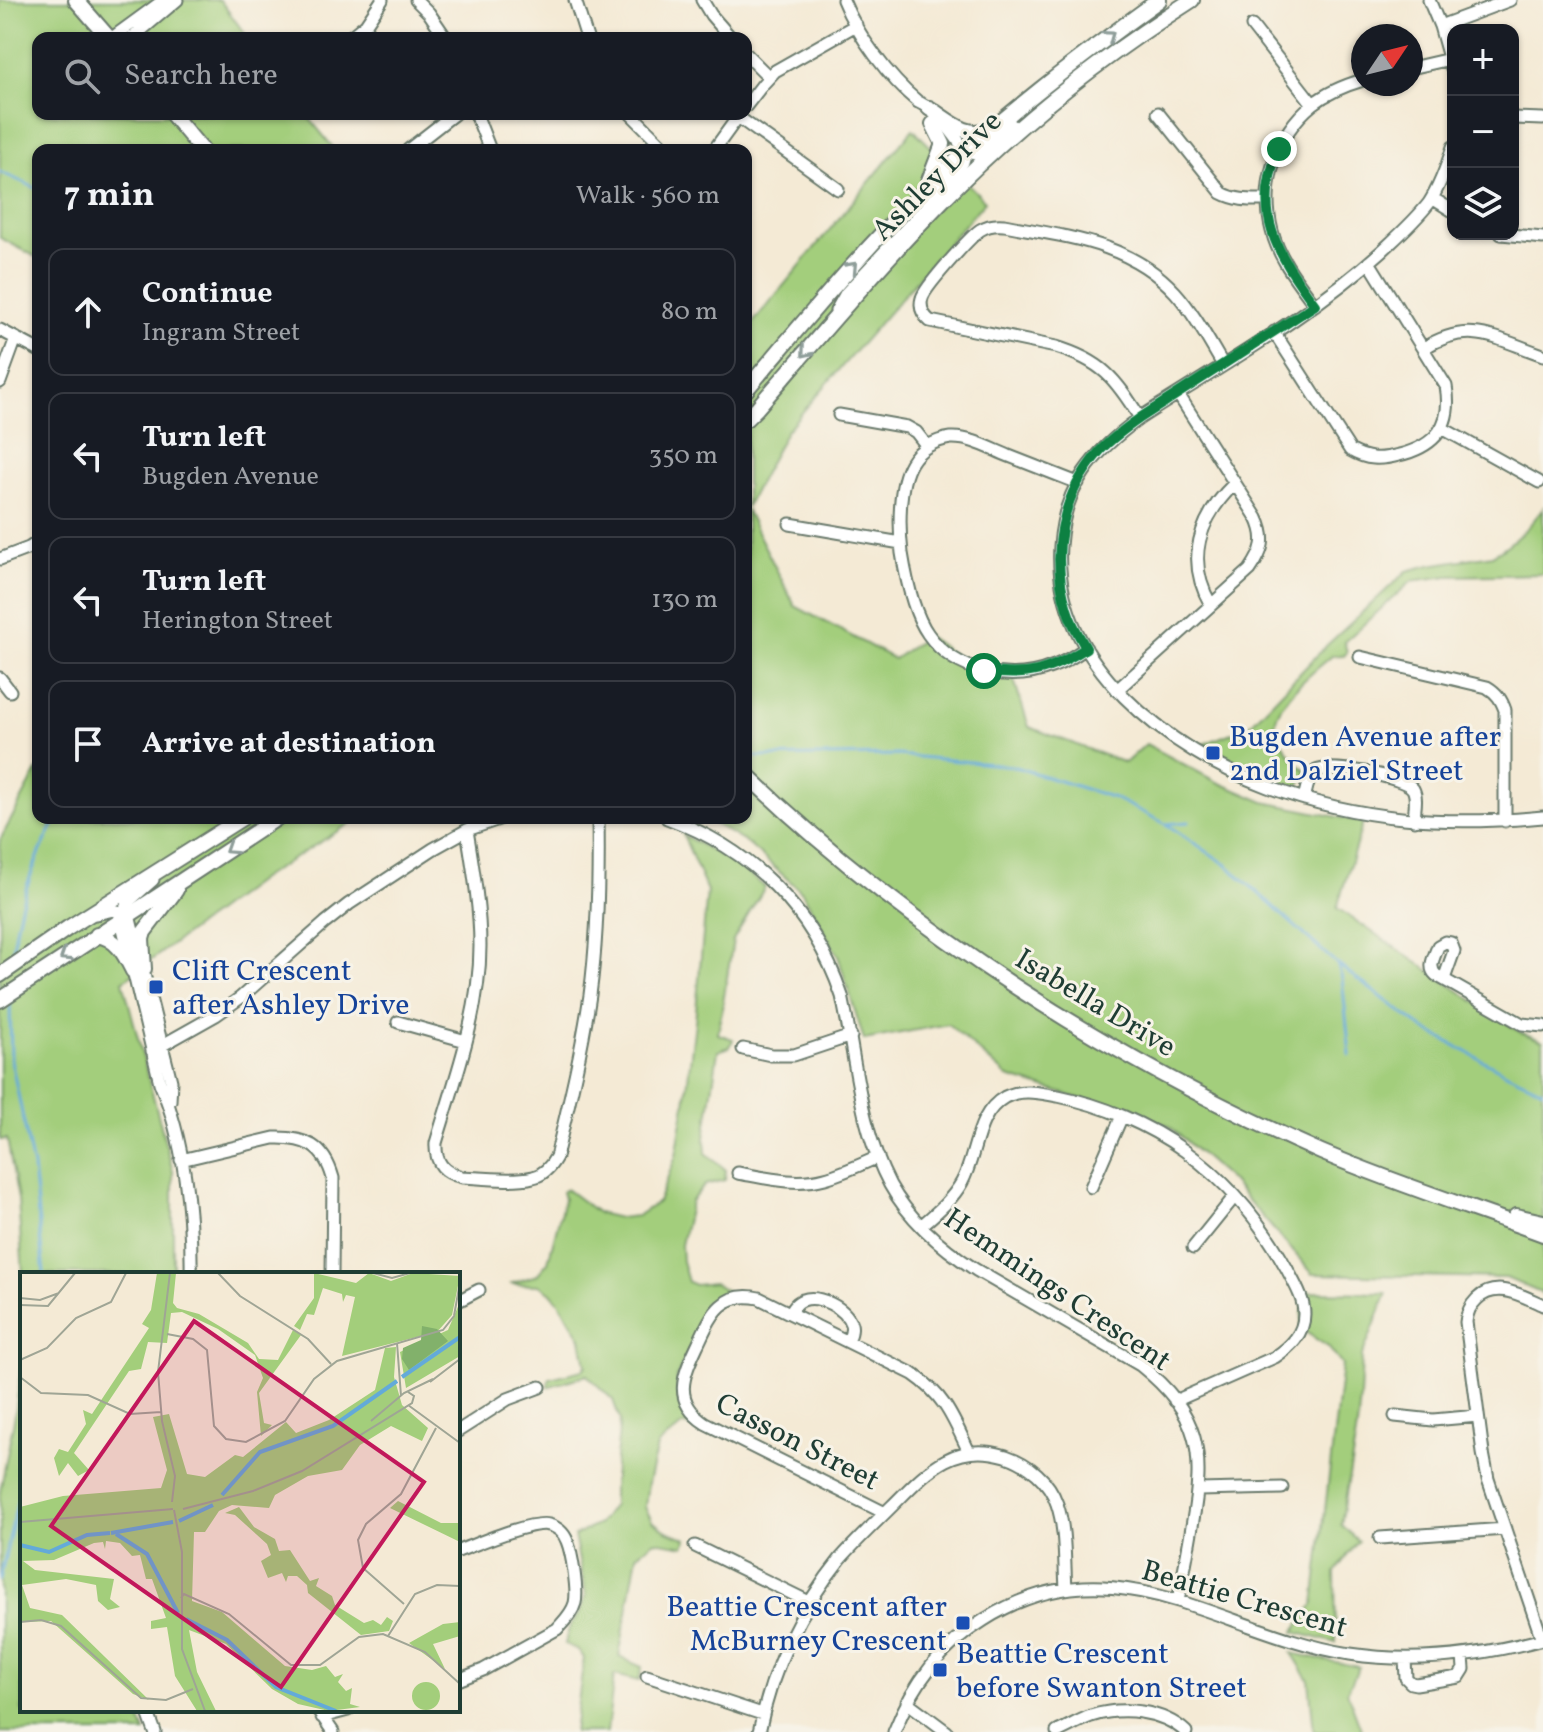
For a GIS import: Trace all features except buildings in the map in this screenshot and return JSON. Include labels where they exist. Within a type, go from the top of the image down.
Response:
[{"type":"main road","points":[[76,0],[105,32]]},
{"type":"main road","name":"Ashley Drive","points":[[752,383],[843,277],[924,191],[1003,119],[1076,60],[1159,0]]},
{"type":"main road","name":"Ashley Drive","points":[[752,412],[941,201],[1041,109],[1123,46],[1192,0]]},
{"type":"main road","points":[[924,105],[967,132],[981,133],[1003,119]]},
{"type":"main road","points":[[177,120],[197,144]]},
{"type":"main road","points":[[924,191],[943,150],[933,124]]},
{"type":"main road","name":"Isabella Drive","points":[[752,780],[823,843],[967,953],[1063,1016],[1168,1077],[1274,1130],[1386,1178],[1543,1234]]},
{"type":"main road","points":[[0,975],[81,919],[232,824]]},
{"type":"main road","points":[[0,1000],[125,915],[268,824]]},
{"type":"main road","points":[[138,970],[144,932],[183,880]]},
{"type":"main road","points":[[97,935],[114,941],[138,970]]},
{"type":"main road","name":"Isabella Drive","points":[[1461,1204],[1543,1222]]},
{"type":"street","points":[[119,32],[164,0]]},
{"type":"street","points":[[139,32],[177,0]]},
{"type":"street","points":[[356,32],[366,24],[382,0]]},
{"type":"street","points":[[416,0],[442,32]]},
{"type":"street","points":[[575,0],[585,32]]},
{"type":"street","points":[[702,0],[726,32]]},
{"type":"street","points":[[830,322],[846,293],[953,178],[966,152],[957,138],[895,78],[874,53],[843,0]]},
{"type":"street","points":[[1429,0],[1447,49]]},
{"type":"street","points":[[1440,26],[1510,0]]},
{"type":"street","points":[[752,98],[769,77],[790,61],[856,25]]},
{"type":"street","points":[[1252,26],[1313,104]]},
{"type":"street","points":[[924,105],[924,113],[951,143],[976,154],[1081,69],[1123,46]]},
{"type":"street","points":[[752,60],[769,77]]},
{"type":"street","points":[[1423,65],[1447,60]]},
{"type":"street","points":[[1315,305],[1279,252],[1272,232],[1267,200],[1270,175],[1279,149],[1313,104],[1336,89],[1351,84]]},
{"type":"street","points":[[1158,113],[1222,193],[1243,201],[1267,200]]},
{"type":"street","points":[[1519,118],[1543,119]]},
{"type":"street","points":[[416,144],[446,120]]},
{"type":"street","points":[[478,120],[488,144]]},
{"type":"street","points":[[637,120],[661,144]]},
{"type":"street","points":[[718,144],[735,120]]},
{"type":"street","points":[[746,120],[838,189]]},
{"type":"street","points":[[1447,168],[1432,198],[1407,228],[1369,262],[1315,305],[1140,418],[1098,453],[1078,483],[1064,515],[1060,580],[1067,611],[1086,648],[1117,690],[1167,735],[1231,772],[1304,799],[1358,813],[1459,822],[1543,817]]},
{"type":"street","points":[[1432,198],[1447,207]]},
{"type":"street","points":[[1140,418],[1107,372],[1075,352],[930,321],[922,313],[922,297],[926,290],[975,235],[991,225],[1096,243],[1130,257],[1160,277],[1177,294],[1223,365]]},
{"type":"street","points":[[1519,236],[1543,238]]},
{"type":"street","points":[[1274,332],[1350,450],[1373,459],[1387,458],[1421,448],[1431,441],[1442,428],[1448,407],[1446,386],[1369,262]]},
{"type":"street","points":[[0,330],[32,347]]},
{"type":"street","points":[[1424,348],[1454,334],[1475,333],[1543,355]]},
{"type":"street","points":[[0,382],[16,338]]},
{"type":"street","points":[[1117,690],[1250,570],[1263,546],[1262,528],[1178,394]]},
{"type":"street","points":[[839,415],[907,427],[916,432],[927,446]]},
{"type":"street","points":[[1442,428],[1539,482]]},
{"type":"street","points":[[1078,483],[963,438],[938,441],[913,459],[905,475],[901,543],[912,598],[924,629],[949,656],[984,671],[1026,674],[1057,665],[1086,648]]},
{"type":"street","points":[[1211,605],[1198,577],[1199,544],[1211,512],[1235,483]]},
{"type":"street","points":[[790,524],[901,543]]},
{"type":"street","points":[[0,559],[32,546]]},
{"type":"street","points":[[1360,657],[1503,693],[1506,716],[1505,821]]},
{"type":"street","points":[[0,678],[10,691]]},
{"type":"street","points":[[1304,799],[1310,778],[1318,770],[1378,775],[1405,782],[1412,788],[1414,820]]},
{"type":"street","points":[[157,1048],[240,998],[349,904],[433,849],[484,824]]},
{"type":"street","points":[[467,830],[479,912],[480,948],[475,1002],[436,1143],[436,1158],[452,1175],[524,1178],[541,1174],[552,1165],[575,1078],[586,1021],[596,935],[598,824]]},
{"type":"street","name":"Hemmings Crescent","points":[[685,824],[735,851],[777,887],[816,937],[837,981],[851,1036],[864,1111],[878,1157],[901,1203],[952,1255],[1140,1365],[1156,1378],[1188,1420],[1196,1442],[1199,1490],[1178,1601]]},
{"type":"street","points":[[184,854],[127,903],[125,915],[157,1048],[160,1083],[170,1106],[181,1160],[188,1211],[191,1272]]},
{"type":"street","points":[[81,919],[108,910],[125,915]]},
{"type":"street","points":[[1444,979],[1522,1024],[1543,1026]]},
{"type":"street","points":[[398,1022],[466,1041]]},
{"type":"street","points":[[743,1049],[771,1055],[794,1055],[851,1036]]},
{"type":"street","points":[[921,1226],[963,1181],[987,1113],[995,1104],[1017,1092],[1070,1099],[1122,1116],[1184,1150],[1211,1171],[1257,1222],[1293,1279],[1304,1311],[1303,1324],[1286,1350],[1175,1401]]},
{"type":"street","points":[[1091,1187],[1122,1116]]},
{"type":"street","points":[[181,1160],[274,1138],[302,1140],[319,1150],[327,1160],[333,1178],[332,1272]]},
{"type":"street","points":[[738,1173],[790,1181],[817,1180],[878,1157]]},
{"type":"street","points":[[1193,1248],[1235,1196]]},
{"type":"street","points":[[460,1300],[479,1290]]},
{"type":"street","points":[[1542,1639],[1488,1479],[1466,1322],[1467,1311],[1490,1290],[1508,1290],[1543,1305]]},
{"type":"street","name":"Casson Street","points":[[885,1513],[705,1423],[687,1407],[683,1395],[686,1370],[711,1315],[720,1306],[736,1297],[759,1298],[913,1374],[940,1397],[969,1452]]},
{"type":"street","points":[[790,1313],[796,1303],[806,1298],[831,1304],[850,1321],[852,1331],[848,1342]]},
{"type":"street","points":[[460,1430],[508,1399],[540,1387]]},
{"type":"street","points":[[1395,1416],[1433,1420],[1478,1416]]},
{"type":"street","points":[[759,1732],[781,1657],[809,1602],[841,1559],[885,1513],[935,1465],[948,1458],[969,1452],[998,1454],[1031,1468],[1049,1487],[1061,1519],[1066,1588]]},
{"type":"street","points":[[1199,1490],[1282,1488]]},
{"type":"street","points":[[460,1550],[533,1525],[550,1525],[559,1529],[567,1541],[576,1589],[573,1607],[557,1629],[483,1670],[460,1679]]},
{"type":"street","points":[[1380,1538],[1505,1529]]},
{"type":"street","points":[[695,1546],[809,1602]]},
{"type":"street","name":"Beattie Crescent","points":[[894,1732],[920,1680],[936,1660],[973,1626],[1017,1602],[1066,1588],[1097,1586],[1157,1594],[1275,1635],[1321,1648],[1368,1656],[1405,1659],[1463,1656],[1542,1639]]},
{"type":"street","points":[[1405,1659],[1406,1678],[1416,1684],[1459,1677],[1464,1669],[1463,1656]]},
{"type":"street","points":[[647,1676],[762,1714]]},
{"type":"street","points":[[907,1702],[947,1732]]},
{"type":"street","points":[[1057,1732],[1089,1717],[1129,1711],[1166,1719],[1186,1732]]},
{"type":"street","points":[[148,1712],[155,1732]]},
{"type":"street","points":[[320,1713],[333,1732]]},
{"type":"green space","points":[[0,0],[220,0],[244,32],[32,32],[32,120],[311,120],[330,144],[32,144],[32,255],[0,238]]},
{"type":"green space","points":[[913,129],[985,201],[786,431],[752,496],[752,324]]},
{"type":"green space","points":[[1543,508],[1543,574],[1448,576],[1412,581],[1344,642],[1347,652],[1344,656],[1333,655],[1286,700],[1275,722],[1276,733],[1293,759],[1307,771],[1298,788],[1264,777],[1204,744],[1249,726],[1326,646],[1407,571],[1492,555],[1520,534]]},
{"type":"green space","points":[[752,522],[795,606],[894,659],[927,636],[985,677],[1014,680],[1029,727],[1125,763],[1146,744],[1215,781],[1264,802],[1363,822],[1337,908],[1520,1032],[1543,1041],[1543,1294],[1506,1278],[1313,1274],[1230,1180],[1168,1125],[1008,1077],[948,1024],[864,1040],[838,956],[802,892],[748,844],[715,824],[752,824]]},
{"type":"green space","points":[[32,780],[32,824],[349,824],[262,878],[123,981],[173,1172],[173,1272],[23,1272],[18,1199],[7,1139],[0,1140],[0,840]]},
{"type":"green space","points":[[683,835],[736,864],[765,887],[733,940],[718,1034],[733,1039],[730,1047],[718,1051],[705,1138],[706,1153],[726,1170],[725,1180],[705,1185],[691,1201],[681,1245],[688,1282],[695,1285],[714,1283],[728,1295],[706,1313],[677,1376],[680,1403],[693,1427],[683,1425],[657,1446],[648,1483],[645,1507],[652,1521],[687,1539],[684,1546],[655,1541],[637,1555],[619,1657],[642,1667],[639,1681],[614,1675],[607,1732],[574,1732],[584,1658],[579,1651],[565,1644],[569,1628],[581,1610],[586,1595],[574,1536],[599,1524],[613,1505],[620,1420],[613,1400],[587,1375],[547,1387],[550,1378],[583,1370],[586,1365],[581,1338],[550,1292],[539,1285],[510,1284],[537,1275],[548,1262],[564,1199],[562,1192],[566,1189],[598,1213],[619,1218],[637,1216],[658,1202],[676,1156],[695,1022],[707,891]]},
{"type":"green space","points":[[1304,1292],[1387,1293],[1362,1356],[1357,1428],[1341,1525],[1358,1541],[1335,1572],[1336,1643],[1294,1632],[1314,1604],[1342,1365],[1328,1347],[1301,1329]]},
{"type":"green space","points":[[20,1376],[20,1712],[137,1712],[145,1732],[0,1732],[0,1492]]},
{"type":"green space","points":[[1292,1653],[1359,1667],[1347,1692],[1362,1732],[1314,1732],[1309,1680]]},
{"type":"waterway","points":[[0,172],[32,186]]},
{"type":"waterway","points":[[752,757],[898,755],[1012,766],[1114,798],[1166,824],[1227,865],[1337,964],[1424,1029],[1543,1090]]},
{"type":"waterway","points":[[1166,824],[1189,822]]},
{"type":"waterway","points":[[12,961],[17,923],[27,887],[54,824]]},
{"type":"waterway","points":[[1337,964],[1342,978],[1350,1055]]},
{"type":"waterway","points":[[10,1001],[11,1060],[33,1167],[44,1272]]},
{"type":"waterway","points":[[0,1579],[20,1491]]},
{"type":"place","name":"Bugden Avenue after 2nd Dalziel Street","points":[[1213,753]]},
{"type":"place","name":"Clift Crescent after Ashley Drive","points":[[156,987]]},
{"type":"place","name":"Beattie Crescent after McBurney Crescent","points":[[963,1623]]},
{"type":"place","name":"Beattie Crescent before Swanton Street","points":[[940,1670]]},
{"type":"route","points":[[984,671],[1026,674],[1057,665],[1086,648],[1067,611],[1059,559],[1064,515],[1072,493],[1098,453],[1140,418],[1315,305],[1279,252],[1272,232],[1268,188],[1279,149]]}]
